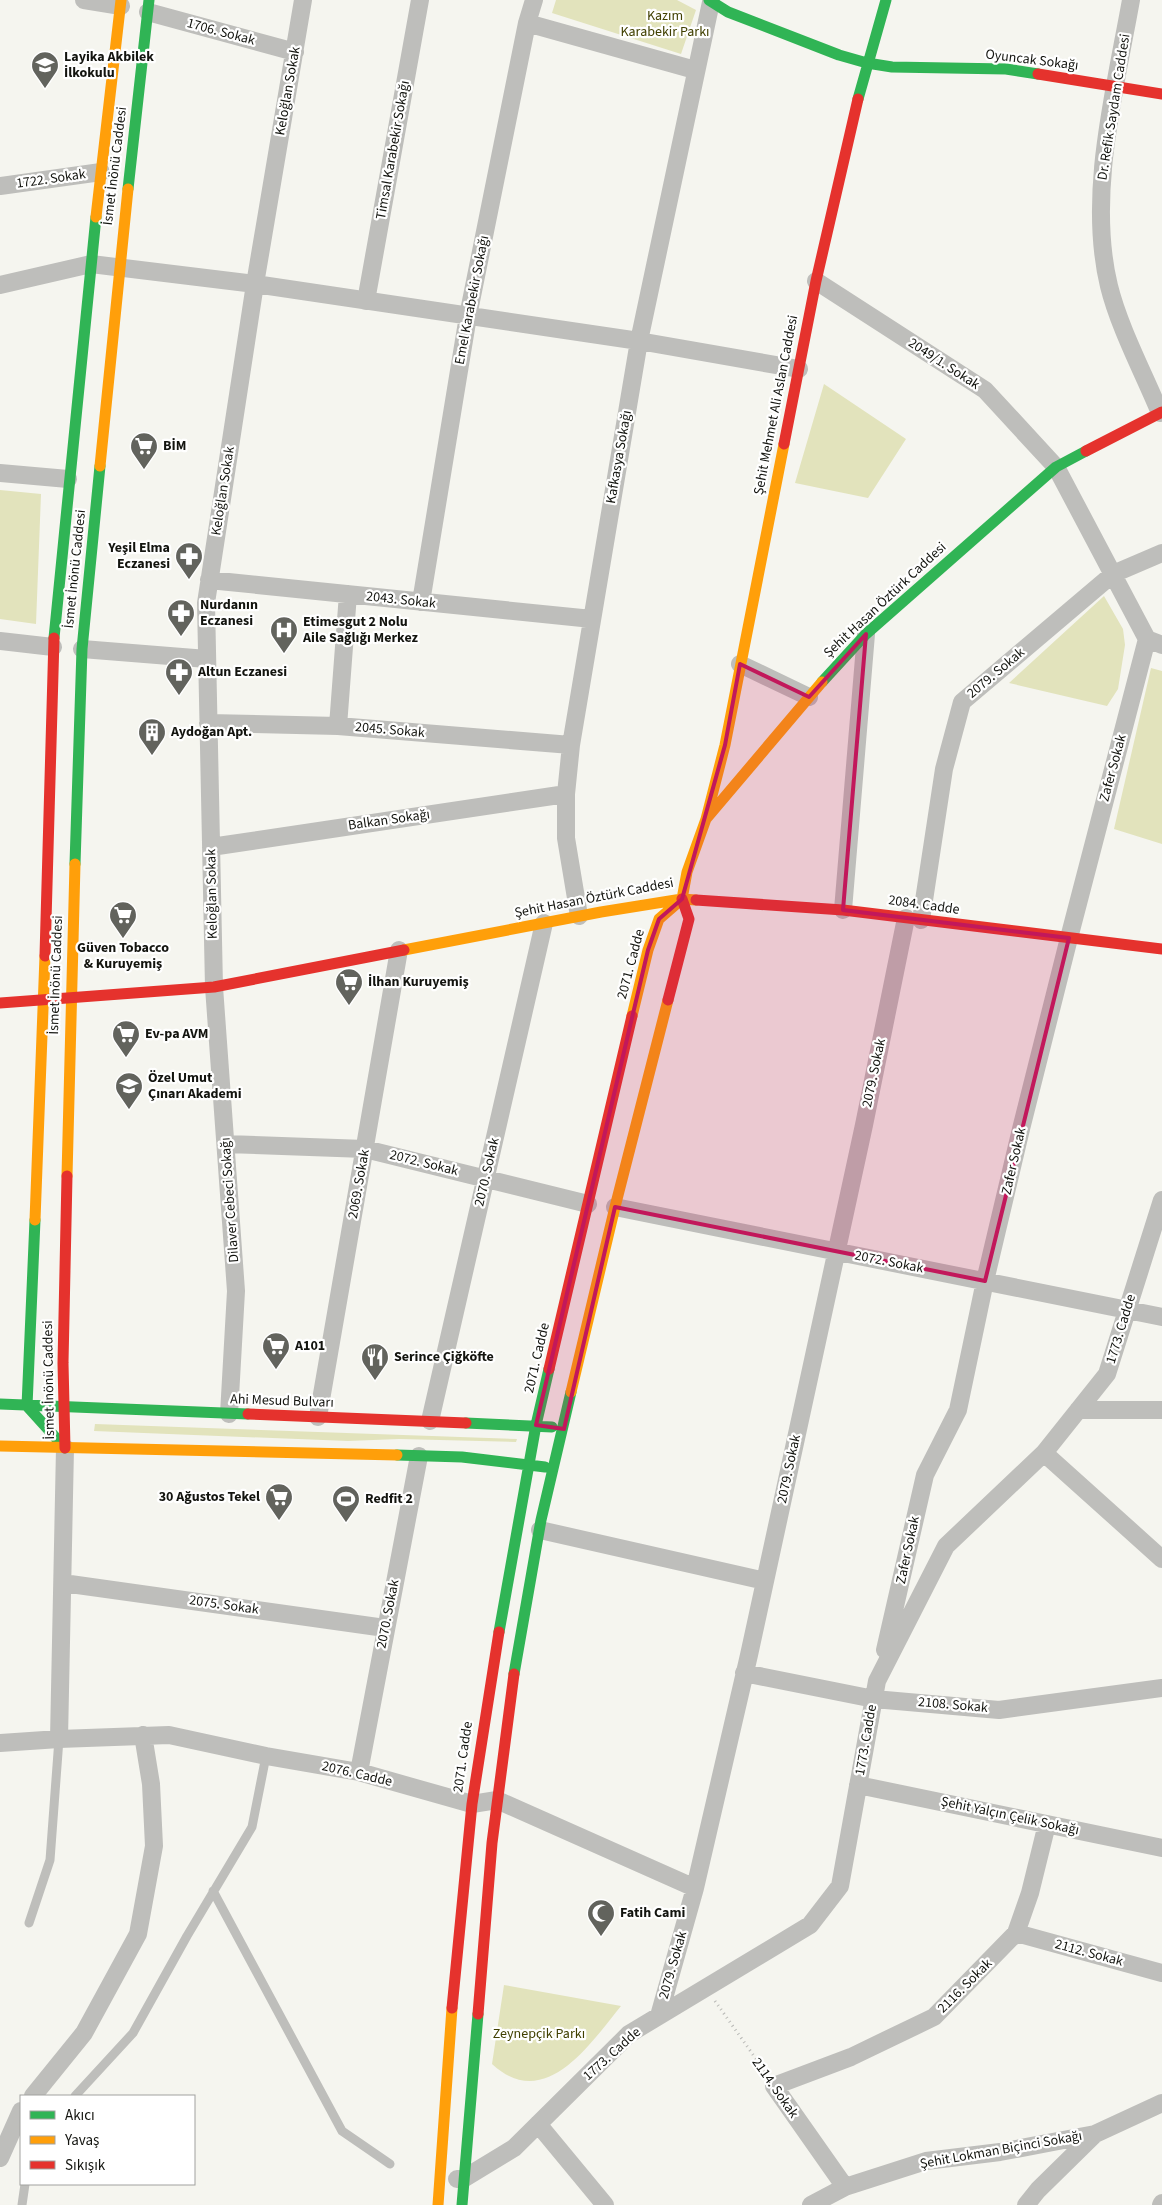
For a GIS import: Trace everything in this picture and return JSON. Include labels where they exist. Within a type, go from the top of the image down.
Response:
[{"type":"street","points":[[84,0],[121,3]]},
{"type":"street","name":"Keloğlan Sokak","points":[[214,987],[206,603],[256,284],[304,0]]},
{"type":"street","name":"Timsal Karabekir Sokağı","points":[[366,301],[420,0]]},
{"type":"street","name":"Emel Karabekir Sokağı","points":[[421,602],[468,316],[527,23],[534,0]]},
{"type":"street","name":"Şehit Mehmet Ali Aslan Caddesi","points":[[706,819],[726,745],[740,664],[816,281],[867,63],[886,0]]},
{"type":"street","name":"Dr. Refik Saydam Caddesi","points":[[1132,0],[1116,86],[1102,185],[1102,238],[1105,264],[1114,303],[1161,413]]},
{"type":"street","name":"Oyuncak Sokağı","points":[[710,1],[728,12],[839,55],[867,63],[892,67],[1006,69],[1162,94]]},
{"type":"street","name":"Kafkasya Sokağı","points":[[579,916],[566,838],[566,794],[572,745],[639,341],[710,1]]},
{"type":"street","name":"İsmet İnönü Caddesi","points":[[65,1448],[27,1406],[44,999],[53,647],[68,479],[121,3]]},
{"type":"street","name":"İsmet İnönü Caddesi","points":[[65,1448],[62,1363],[70,997],[82,648],[119,267],[149,6]]},
{"type":"street","name":"1706. Sokak","points":[[149,6],[295,52]]},
{"type":"street","points":[[527,23],[695,70]]},
{"type":"street","name":"1722. Sokak","points":[[0,186],[101,172]]},
{"type":"street","points":[[0,285],[91,264],[256,284],[639,341],[800,369]]},
{"type":"street","name":"2049/1. Sokak","points":[[816,281],[985,390],[1056,467],[1113,574],[1155,642]]},
{"type":"street","name":"Şehit Hasan Öztürk Caddesi","points":[[0,1003],[214,987],[579,916],[682,899],[687,872],[706,819],[828,674],[866,634],[1056,467],[1161,413]]},
{"type":"street","points":[[0,473],[68,479]]},
{"type":"street","name":"2079. Sokak","points":[[658,2016],[695,1888],[765,1581],[836,1251],[914,919],[944,769],[962,702],[1113,574],[1162,554]]},
{"type":"street","name":"2043. Sokak","points":[[209,580],[592,619]]},
{"type":"street","points":[[338,726],[348,594]]},
{"type":"street","points":[[842,910],[866,634]]},
{"type":"street","points":[[0,641],[53,647]]},
{"type":"street","name":"Zafer Sokak","points":[[877,1681],[896,1608],[925,1475],[958,1410],[985,1281],[1068,938],[1155,642]]},
{"type":"street","points":[[82,648],[207,659]]},
{"type":"street","points":[[740,664],[809,697]]},
{"type":"street","name":"2045. Sokak","points":[[208,723],[338,726],[572,745]]},
{"type":"street","name":"Balkan Sokağı","points":[[211,847],[566,794]]},
{"type":"street","points":[[462,2205],[497,1800],[510,1695],[540,1530],[554,1469],[615,1207],[689,918],[682,899]]},
{"type":"street","name":"2084. Cadde","points":[[682,899],[842,910],[1162,949]]},
{"type":"street","name":"2071. Cadde","points":[[440,2179],[451,2015],[472,1804],[493,1664],[536,1425],[648,950],[659,919],[682,899]]},
{"type":"street","name":"2070. Sokak","points":[[430,1421],[544,923]]},
{"type":"street","name":"2069. Sokak","points":[[318,1417],[399,950]]},
{"type":"street","name":"Dilaver Cebeci Sokağı","points":[[214,987],[236,1291],[229,1414]]},
{"type":"street","name":"2072. Sokak","points":[[226,1144],[365,1149],[588,1204]]},
{"type":"street","name":"1773. Cadde","points":[[463,2179],[514,2148],[630,2034],[810,1925],[840,1886],[877,1681],[946,1546],[1044,1453],[1107,1374],[1162,1200]]},
{"type":"street","name":"2072. Sokak","points":[[615,1207],[1162,1317]]},
{"type":"street","name":"Ahi Mesud Bulvarı","points":[[0,1404],[536,1425],[564,1429]]},
{"type":"street","points":[[1078,1410],[1162,1410]]},
{"type":"street","points":[[0,1446],[462,1457],[529,1464],[554,1469]]},
{"type":"street","points":[[59,1739],[65,1448]]},
{"type":"street","points":[[1044,1453],[1162,1559]]},
{"type":"street","name":"2070. Sokak","points":[[359,1772],[419,1456]]},
{"type":"street","points":[[540,1530],[765,1581]]},
{"type":"street","name":"2075. Sokak","points":[[62,1583],[385,1628]]},
{"type":"street","name":"2108. Sokak","points":[[744,1673],[874,1698],[999,1710],[1162,1688]]},
{"type":"street","points":[[34,2095],[84,2032],[138,1934],[154,1846],[150,1784],[143,1735]]},
{"type":"street","name":"2076. Cadde","points":[[0,1743],[169,1735],[266,1756],[359,1772],[472,1804],[497,1800]]},
{"type":"street","name":"Şehit Yalçın Çelik Sokağı","points":[[858,1784],[1162,1848]]},
{"type":"street","points":[[497,1800],[695,1888]]},
{"type":"street","name":"2116. Sokak","points":[[774,2086],[851,2057],[934,2017],[1016,1933],[1030,1893],[1047,1824]]},
{"type":"street","name":"2112. Sokak","points":[[1016,1933],[1162,1973]]},
{"type":"street","name":"2114. Sokak","points":[[774,2086],[845,2187]]},
{"type":"street","name":"Şehit Lokman Biçinci Sokağı","points":[[811,2205],[845,2187],[926,2161],[1000,2152],[1095,2134],[1162,2102]]},
{"type":"street","points":[[0,2158],[20,2113]]},
{"type":"street","points":[[538,2124],[605,2205]]},
{"type":"street","points":[[1026,2205],[1095,2134]]},
{"type":"street","points":[[438,2205],[440,2179],[463,2179]]},
{"type":"lane","points":[[29,1923],[50,1860],[59,1739]]},
{"type":"lane","points":[[76,2095],[133,2033],[213,1891],[252,1827],[266,1756]]},
{"type":"lane","points":[[213,1891],[342,2131],[390,2164]]},
{"type":"lane","points":[[22,2205],[25,2185]]},
{"type":"path","name":"2114. Sokak","points":[[706,1988],[774,2086]]},
{"type":"highlighted area","points":[[866,634],[843,910],[1069,938],[985,1281],[615,1207],[564,1429],[536,1425],[648,950],[659,919],[682,899],[725,745],[740,664],[809,697]]},
{"type":"green space","name":"Kazım Karabekir Parkı","points":[[556,0],[677,0],[696,10],[681,54],[552,13]]},
{"type":"green space","points":[[824,384],[906,439],[868,498],[795,483]]},
{"type":"green space","points":[[0,490],[41,494],[36,624],[0,619]]},
{"type":"green space","points":[[1104,596],[1123,629],[1125,645],[1118,689],[1107,706],[1009,683]]},
{"type":"green space","points":[[1151,668],[1162,671],[1162,844],[1114,829]]},
{"type":"green space","points":[[95,1424],[517,1439],[516,1442],[399,1439],[348,1441],[94,1431]]},
{"type":"green space","name":"Zeynepçik Parkı","points":[[504,1985],[621,2006],[581,2054],[565,2068],[548,2077],[530,2081],[511,2077],[492,2064]]},
{"type":"traffic: fast","points":[[128,189],[149,0]]},
{"type":"traffic: fast","points":[[709,0],[728,12],[839,55],[867,63],[892,67],[1006,69],[1038,74]]},
{"type":"traffic: fast","points":[[858,99],[886,0]]},
{"type":"traffic: fast","points":[[54,638],[96,217]]},
{"type":"traffic: fast","points":[[822,682],[866,634],[1056,467],[1086,451]]},
{"type":"traffic: fast","points":[[75,864],[82,649],[100,466]]},
{"type":"traffic: fast","points":[[35,1220],[27,1406],[65,1448]]},
{"type":"traffic: fast","points":[[499,1632],[536,1425],[549,1369]]},
{"type":"traffic: fast","points":[[514,1674],[541,1520],[571,1392]]},
{"type":"traffic: fast","points":[[0,1404],[248,1414]]},
{"type":"traffic: fast","points":[[466,1423],[552,1427]]},
{"type":"traffic: fast","points":[[397,1455],[462,1457],[545,1467]]},
{"type":"traffic: fast","points":[[462,2205],[478,2014]]},
{"type":"traffic: slow","points":[[96,217],[121,0]]},
{"type":"traffic: slow","points":[[100,466],[128,189]]},
{"type":"traffic: slow","points":[[706,819],[725,745],[784,444]]},
{"type":"traffic: slow","points":[[682,899],[687,872],[706,819],[822,682]]},
{"type":"traffic: slow","points":[[67,1176],[75,864]]},
{"type":"traffic: slow","points":[[404,950],[601,912],[682,899],[696,900]]},
{"type":"traffic: slow","points":[[632,1016],[648,950],[659,919],[682,899]]},
{"type":"traffic: slow","points":[[35,1220],[45,956]]},
{"type":"traffic: slow","points":[[571,1392],[615,1207],[668,1000]]},
{"type":"traffic: slow","points":[[0,1446],[397,1455]]},
{"type":"traffic: slow","points":[[438,2205],[452,2008]]},
{"type":"traffic: jam","points":[[1038,74],[1162,94]]},
{"type":"traffic: jam","points":[[784,444],[816,281],[858,99]]},
{"type":"traffic: jam","points":[[1086,451],[1162,412]]},
{"type":"traffic: jam","points":[[45,956],[54,638]]},
{"type":"traffic: jam","points":[[668,1000],[689,919],[682,899]]},
{"type":"traffic: jam","points":[[696,900],[843,910],[1162,949]]},
{"type":"traffic: jam","points":[[0,1003],[214,987],[404,950]]},
{"type":"traffic: jam","points":[[549,1369],[632,1016]]},
{"type":"traffic: jam","points":[[65,1448],[63,1363],[67,1176]]},
{"type":"traffic: jam","points":[[248,1414],[466,1423]]},
{"type":"traffic: jam","points":[[452,2008],[472,1804],[499,1632]]},
{"type":"traffic: jam","points":[[478,2014],[492,1843],[514,1674]]},
{"type":"place","name":"Layika Akbilek İlkokulu","points":[[45,89]]},
{"type":"place","name":"BİM","points":[[144,470]]},
{"type":"place","name":"Yeşil Elma Eczanesi","points":[[189,580]]},
{"type":"place","name":"Nurdanın Eczanesi","points":[[181,637]]},
{"type":"place","name":"Etimesgut 2 Nolu Aile Sağlığı Merkez","points":[[284,654]]},
{"type":"place","name":"Altun Eczanesi","points":[[179,696]]},
{"type":"place","name":"Aydoğan Apt.","points":[[152,756]]},
{"type":"place","name":"Güven Tobacco & Kuruyemiş","points":[[123,939]]},
{"type":"place","name":"İlhan Kuruyemiş","points":[[349,1006]]},
{"type":"place","name":"Ev-pa AVM","points":[[126,1058]]},
{"type":"place","name":"Özel Umut Çınarı Akademi","points":[[129,1110]]},
{"type":"place","name":"A101","points":[[276,1370]]},
{"type":"place","name":"Serince Çiğköfte","points":[[375,1381]]},
{"type":"place","name":"30 Ağustos Tekel","points":[[279,1521]]},
{"type":"place","name":"Redfit 2","points":[[346,1523]]},
{"type":"place","name":"Fatih Cami","points":[[601,1937]]}]
